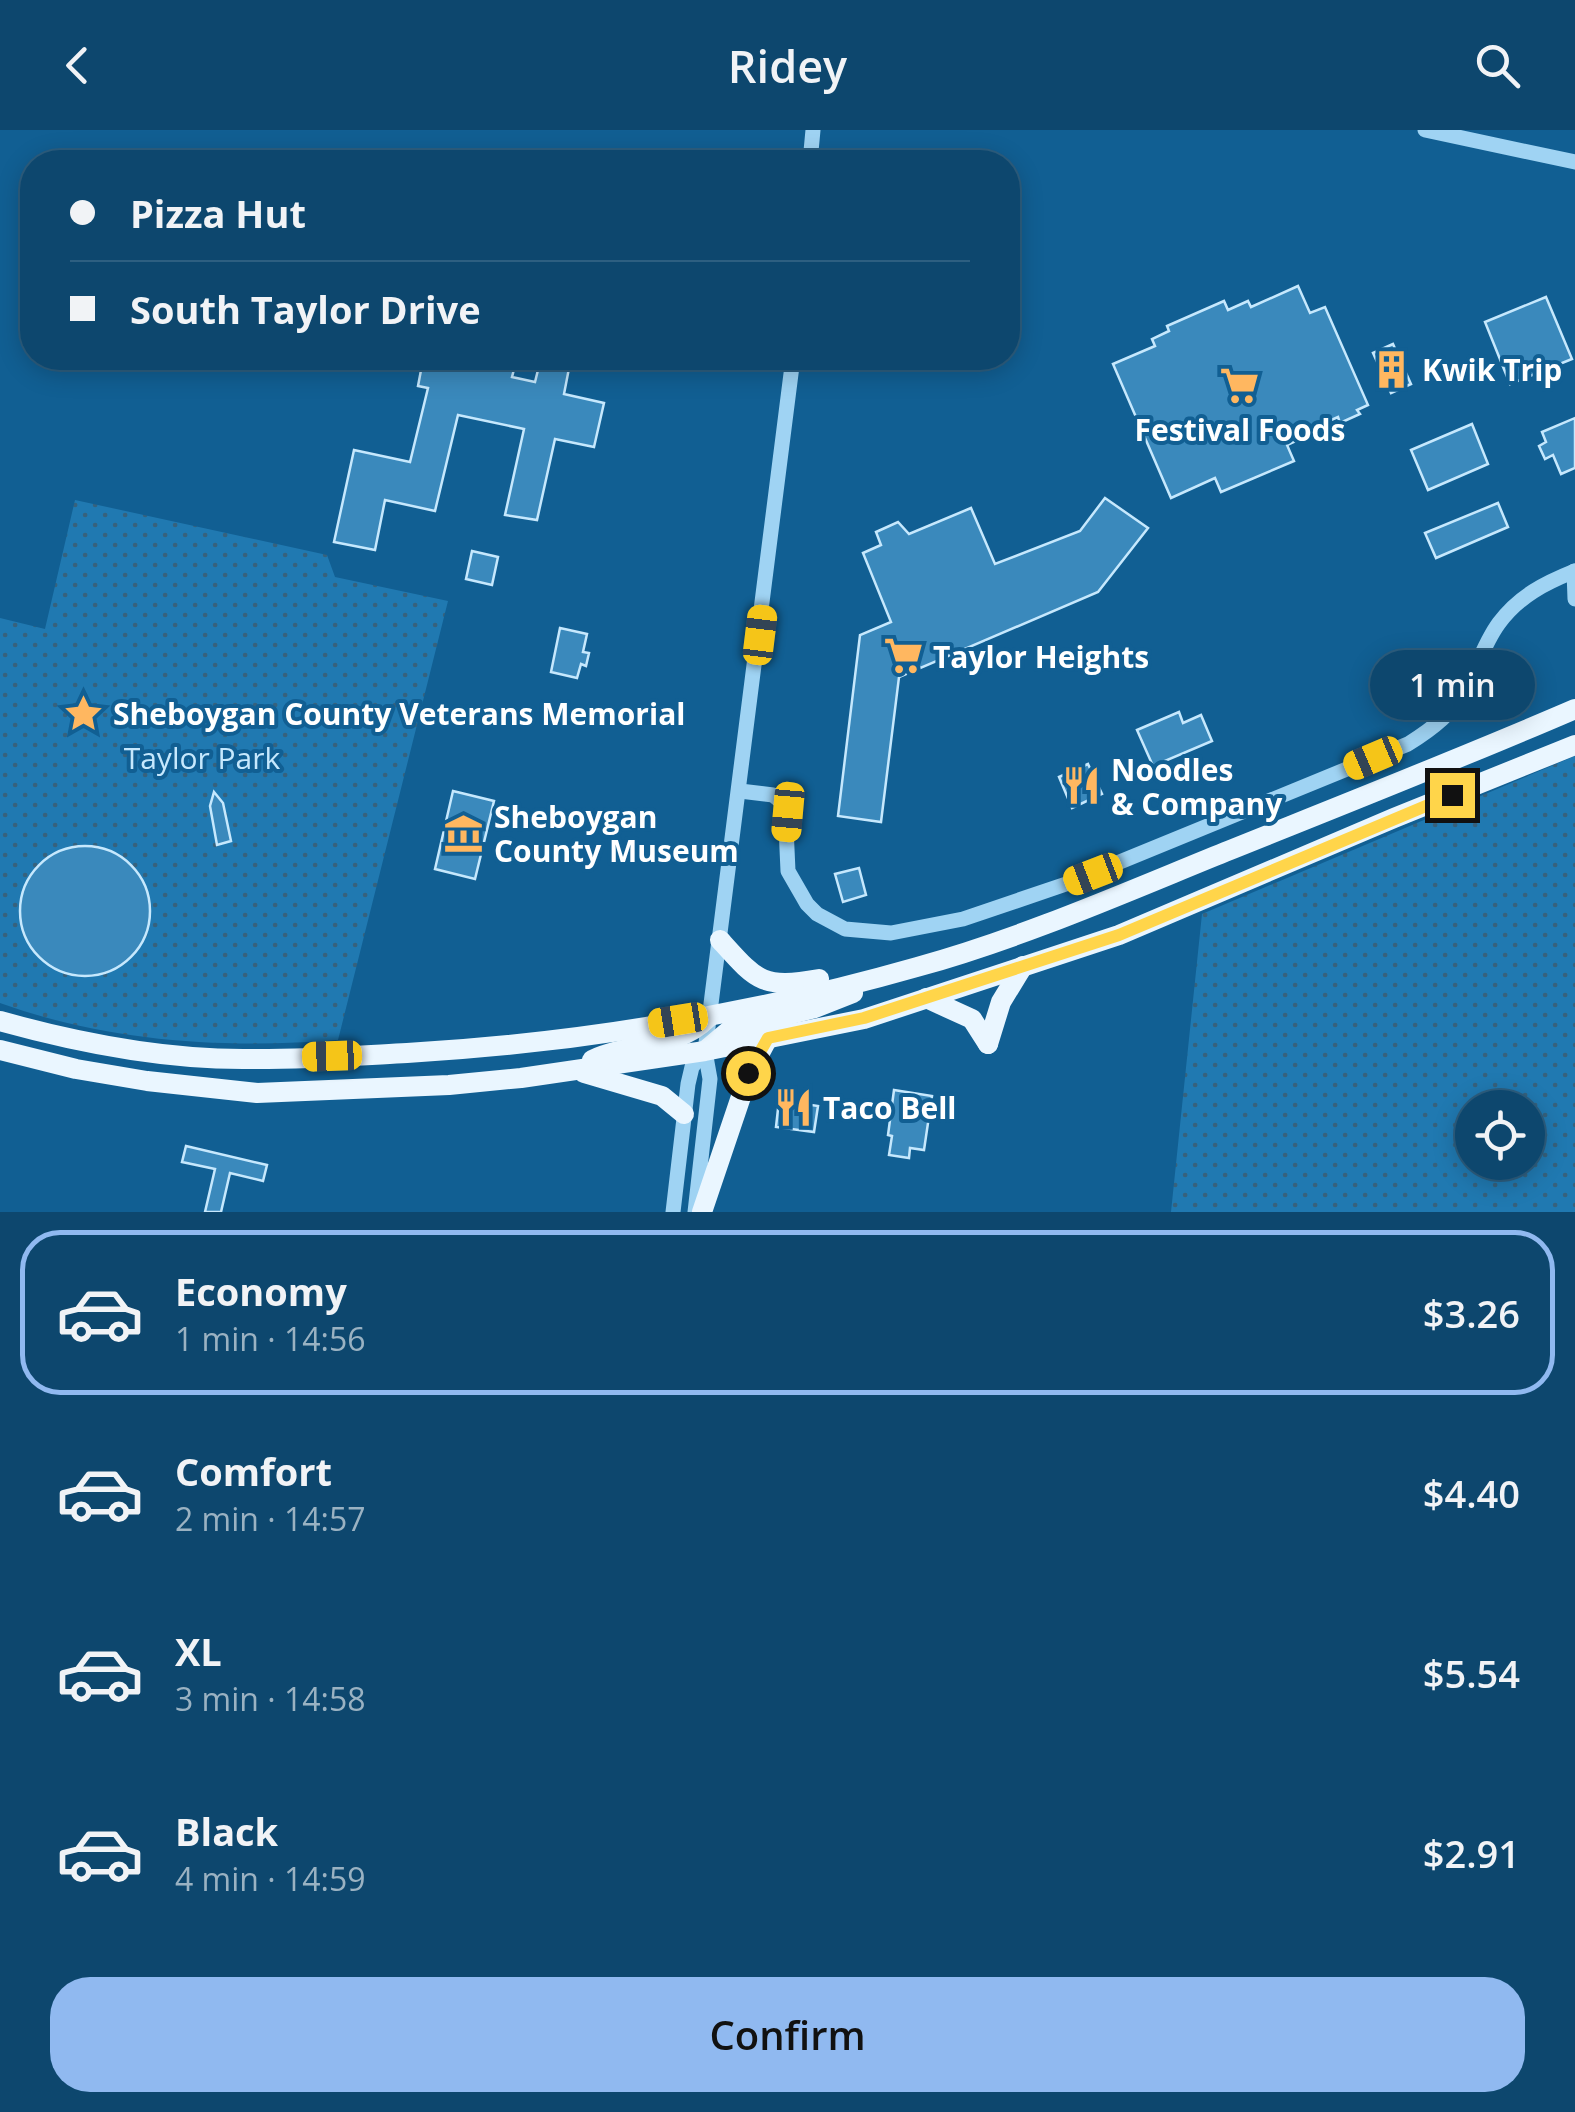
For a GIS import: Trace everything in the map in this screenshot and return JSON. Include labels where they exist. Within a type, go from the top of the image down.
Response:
[{"type":"main road","points":[[705,1051],[732,1029],[815,1008],[1113,898],[1572,706]]},
{"type":"main road","points":[[0,1050],[147,1081],[257,1093],[425,1087],[705,1051],[864,1018],[1119,935],[1575,745]]},
{"type":"main road","points":[[720,940],[753,976],[780,982],[916,968]]},
{"type":"main road","points":[[926,998],[972,1019],[988,1044],[1001,1002],[1024,966]]},
{"type":"main road","points":[[0,1022],[157,1054],[241,1060],[470,1050],[710,1016],[916,968]]},
{"type":"main road","points":[[572,1070],[620,1048],[677,1038],[692,1032],[710,1016]]},
{"type":"main road","points":[[698,1212],[748,1073],[768,1038]]},
{"type":"main road","points":[[572,1070],[642,1088],[662,1096],[684,1114]]},
{"type":"street","points":[[1425,130],[1575,162]]},
{"type":"street","points":[[698,1212],[710,1079],[705,1051],[792,370]]},
{"type":"street","points":[[740,791],[774,796],[785,806],[788,871],[817,914],[856,932],[891,933],[952,922],[1066,884],[1430,731],[1456,706],[1488,641],[1512,608],[1540,586],[1575,571],[1575,598]]},
{"type":"street","points":[[672,1212],[692,1068],[705,1051]]},
{"type":"green space","name":"Taylor Park","points":[[75,500],[327,555],[335,577],[448,601],[338,1040],[253,1044],[167,1040],[82,1026],[0,1003],[0,618],[45,629]]},
{"type":"green space","points":[[1575,756],[1575,1212],[1171,1212],[1202,914]]},
{"type":"building","name":"Festival Foods","points":[[1298,286],[1310,313],[1325,307],[1368,405],[1357,410],[1360,414],[1340,423],[1338,417],[1297,435],[1298,440],[1287,445],[1294,461],[1221,492],[1215,478],[1171,498],[1113,364],[1155,346],[1152,339],[1169,331],[1167,326],[1224,301],[1228,310],[1248,301],[1251,307]]},
{"type":"building","points":[[1546,297],[1572,359],[1510,384],[1485,322]]},
{"type":"building","name":"Kwik Trip","points":[[1393,344],[1411,384],[1391,393],[1373,353]]},
{"type":"building","points":[[421,370],[514,370],[512,377],[535,382],[538,370],[569,370],[564,394],[604,403],[594,447],[555,439],[537,520],[505,515],[524,429],[458,415],[435,511],[385,500],[375,550],[334,542],[354,450],[410,462],[428,388],[418,386]]},
{"type":"building","points":[[1575,418],[1575,468],[1561,474],[1553,455],[1545,459],[1539,446],[1546,442],[1542,432]]},
{"type":"building","name":"Kwik Trip","points":[[1472,424],[1488,464],[1428,490],[1411,450]]},
{"type":"building","name":"Taylor Heights","points":[[1105,498],[1148,528],[1098,592],[899,677],[881,822],[838,816],[860,635],[891,622],[863,553],[881,545],[876,532],[898,522],[909,534],[971,508],[995,564],[1080,531]]},
{"type":"building","points":[[1498,503],[1508,527],[1436,558],[1425,533]]},
{"type":"building","points":[[472,551],[498,557],[492,585],[466,579]]},
{"type":"building","points":[[560,628],[587,634],[583,652],[589,653],[577,678],[551,672]]},
{"type":"building","points":[[1179,712],[1183,723],[1201,715],[1212,741],[1153,766],[1137,730]]},
{"type":"building","name":"Noodles & Company","points":[[1088,764],[1102,794],[1072,808],[1059,777]]},
{"type":"building","points":[[453,791],[494,801],[475,879],[435,869]]},
{"type":"building","points":[[214,792],[223,803],[231,841],[217,845],[210,806]]},
{"type":"building","points":[[85,846],[110,851],[131,865],[145,886],[150,911],[145,936],[131,957],[110,971],[85,976],[60,971],[39,957],[25,936],[20,911],[25,886],[39,865],[60,851]]},
{"type":"building","points":[[859,868],[866,895],[843,902],[835,874]]},
{"type":"building","points":[[894,1090],[932,1096],[924,1150],[910,1148],[909,1158],[889,1155]]},
{"type":"building","points":[[779,1100],[818,1106],[814,1132],[776,1127]]},
{"type":"building","points":[[186,1146],[267,1165],[263,1181],[230,1173],[221,1212],[205,1212],[215,1169],[182,1162]]},
{"type":"place","name":"Kwik Trip","points":[[1392,369]]},
{"type":"place","name":"Festival Foods","points":[[1240,385]]},
{"type":"place","name":"Taylor Heights","points":[[903,656]]},
{"type":"place","name":"Sheboygan County Veterans Memorial","points":[[83,713]]},
{"type":"place","name":"Noodles & Company","points":[[1081,786]]},
{"type":"place","name":"Sheboygan County Museum","points":[[464,833]]},
{"type":"place","name":"Taco Bell","points":[[793,1107]]},
{"type":"route","points":[[748,1073],[768,1038],[864,1018],[1119,935],[1452,795]]}]
